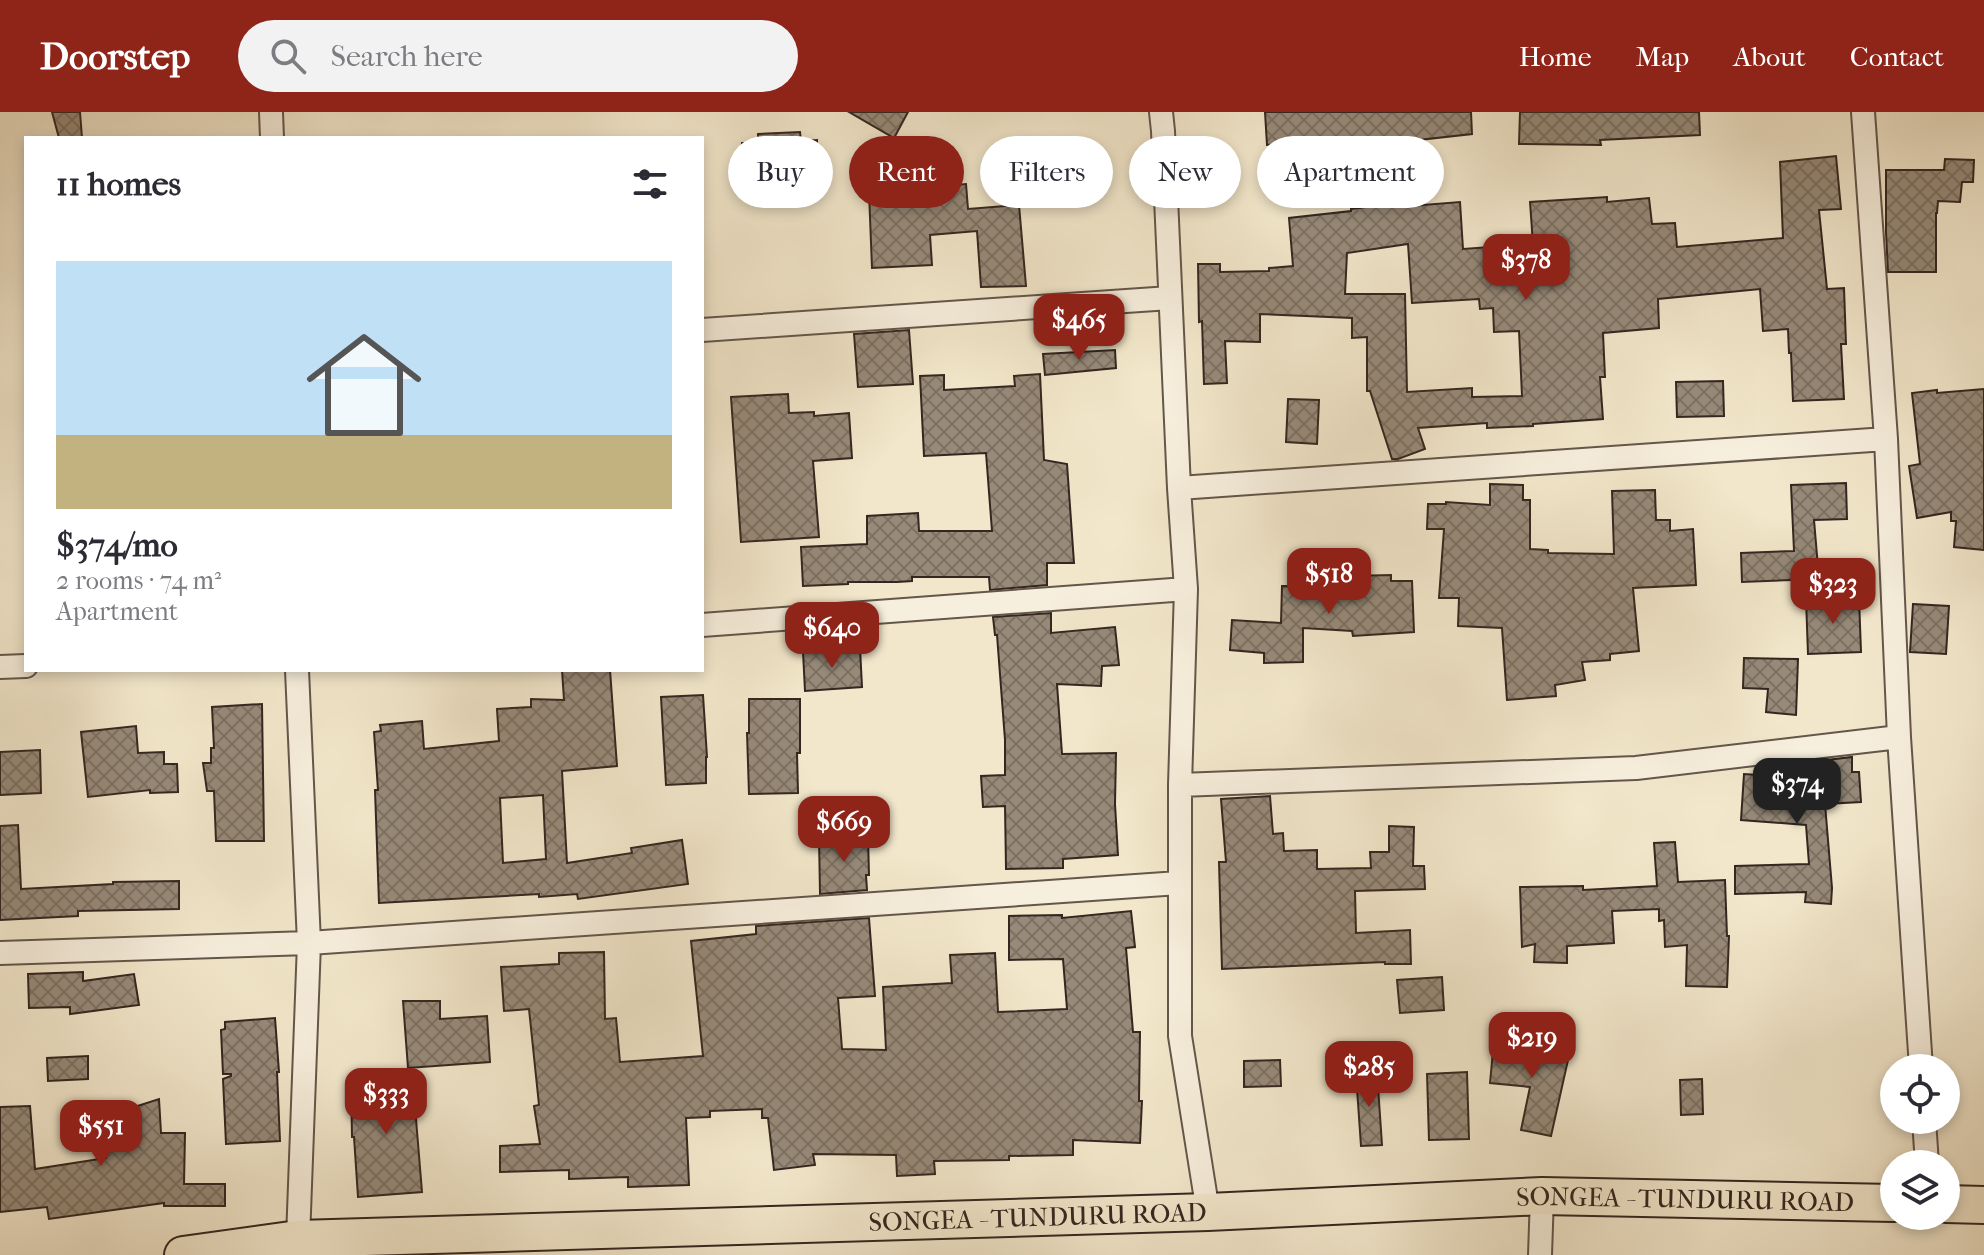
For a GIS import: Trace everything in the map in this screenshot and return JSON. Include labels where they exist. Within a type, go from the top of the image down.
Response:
[{"type":"highway","name":"SONGEA - TUNDURU ROAD","points":[[183,1255],[298,1239],[1208,1212],[1542,1196],[1880,1203]]},
{"type":"highway","points":[[1960,1204],[1984,1205]]},
{"type":"street","points":[[271,112],[272,136]]},
{"type":"street","points":[[1161,112],[1186,589],[1180,785],[1180,1036],[1208,1212]]},
{"type":"street","points":[[1863,112],[1886,439],[1899,737],[1920,1054]]},
{"type":"street","points":[[704,330],[1170,298]]},
{"type":"street","points":[[1179,488],[1886,439]]},
{"type":"street","points":[[704,625],[1186,589]]},
{"type":"street","points":[[0,667],[24,666]]},
{"type":"street","points":[[297,672],[309,943],[298,1239]]},
{"type":"street","points":[[1180,785],[1636,768],[1899,737]]},
{"type":"street","points":[[0,953],[309,943],[1179,883]]},
{"type":"street","points":[[1540,1255],[1542,1196]]},
{"type":"building","points":[[52,112],[80,112],[82,136],[58,136]]},
{"type":"building","points":[[849,112],[908,112],[895,136]]},
{"type":"building","points":[[1265,112],[1471,112],[1472,134],[1444,137],[1266,136]]},
{"type":"building","points":[[1520,112],[1699,112],[1700,135],[1600,140],[1601,145],[1519,144]]},
{"type":"building","points":[[800,132],[800,136],[758,136]]},
{"type":"building","points":[[1836,156],[1841,209],[1819,210],[1827,289],[1844,288],[1846,344],[1841,344],[1844,399],[1793,401],[1788,329],[1763,331],[1760,289],[1658,299],[1659,328],[1603,333],[1605,377],[1600,377],[1603,419],[1533,426],[1487,428],[1487,423],[1418,428],[1425,449],[1398,459],[1392,459],[1370,391],[1367,391],[1367,337],[1352,338],[1352,318],[1260,314],[1260,342],[1225,341],[1227,383],[1204,384],[1198,264],[1220,264],[1220,272],[1269,271],[1269,268],[1293,266],[1289,218],[1359,208],[1444,208],[1444,203],[1460,202],[1463,249],[1533,244],[1530,202],[1607,197],[1607,202],[1649,198],[1652,224],[1675,223],[1677,247],[1783,238],[1780,162]],"holes":[[[1408,244],[1412,303],[1479,299],[1480,309],[1493,308],[1494,332],[1519,331],[1522,396],[1472,397],[1472,388],[1407,392],[1405,294],[1345,294],[1347,253]]]},
{"type":"building","points":[[1945,159],[1974,160],[1973,182],[1962,182],[1960,202],[1938,201],[1936,272],[1888,272],[1886,170],[1944,170]]},
{"type":"building","points":[[964,184],[968,209],[1019,208],[1026,286],[981,287],[977,231],[930,235],[932,265],[872,268],[870,208],[964,208]]},
{"type":"building","points":[[909,330],[913,384],[858,387],[854,334]]},
{"type":"building","points":[[1115,350],[1116,368],[1045,375],[1043,354]]},
{"type":"building","points":[[1040,374],[1044,460],[1067,464],[1074,563],[1047,563],[1047,585],[990,590],[989,577],[912,577],[912,581],[803,586],[801,547],[867,544],[867,516],[918,513],[919,531],[992,531],[986,453],[924,456],[920,376],[944,375],[944,390],[1015,386],[1014,376]]},
{"type":"building","points":[[1723,381],[1724,416],[1677,417],[1676,382]]},
{"type":"building","points":[[1984,389],[1984,550],[1954,547],[1956,521],[1951,521],[1951,512],[1917,518],[1909,466],[1920,464],[1912,393]]},
{"type":"building","points":[[788,394],[789,413],[814,412],[814,416],[849,413],[852,458],[813,461],[819,537],[741,542],[731,397]]},
{"type":"building","points":[[1288,399],[1319,400],[1317,444],[1286,442]]},
{"type":"building","points":[[1846,483],[1847,519],[1814,520],[1819,579],[1742,582],[1741,553],[1794,551],[1791,485]]},
{"type":"building","points":[[1490,484],[1523,485],[1523,500],[1530,500],[1530,549],[1548,550],[1548,553],[1614,554],[1612,491],[1655,490],[1656,520],[1670,520],[1670,531],[1693,529],[1696,585],[1633,588],[1639,651],[1610,654],[1610,660],[1582,662],[1585,680],[1555,685],[1556,696],[1507,700],[1502,628],[1458,626],[1459,598],[1439,598],[1444,529],[1427,529],[1428,504],[1490,505]]},
{"type":"building","points":[[1391,575],[1391,581],[1412,581],[1414,632],[1353,636],[1352,631],[1303,628],[1303,662],[1264,663],[1264,653],[1230,650],[1232,620],[1281,623],[1282,586],[1352,587],[1352,576]]},
{"type":"building","points":[[1859,598],[1861,652],[1808,654],[1806,599]]},
{"type":"building","points":[[1913,604],[1949,606],[1946,654],[1910,652]]},
{"type":"building","points":[[1051,613],[1051,633],[1115,627],[1119,665],[1102,666],[1101,686],[1057,684],[1062,754],[1116,753],[1118,855],[1063,859],[1063,868],[1006,869],[1005,806],[983,807],[981,776],[1005,775],[1005,740],[993,617]]},
{"type":"building","points":[[860,648],[862,687],[805,691],[803,652]]},
{"type":"building","points":[[1744,658],[1798,659],[1796,715],[1766,712],[1768,689],[1743,688]]},
{"type":"building","points":[[562,672],[610,672],[617,766],[562,771],[567,863],[632,853],[631,848],[682,840],[688,884],[578,899],[577,894],[539,897],[539,894],[379,903],[374,732],[381,731],[380,725],[422,721],[424,749],[499,741],[497,709],[531,707],[531,699],[564,700]],"holes":[[[543,795],[546,859],[503,863],[500,798]]]},
{"type":"building","points":[[703,695],[706,783],[666,785],[661,697]]},
{"type":"building","points":[[749,699],[800,699],[798,793],[749,794]]},
{"type":"building","points":[[262,704],[264,841],[216,841],[214,791],[207,791],[203,763],[211,763],[211,748],[214,748],[212,707]]},
{"type":"building","points":[[136,726],[138,753],[164,752],[164,764],[177,764],[178,792],[150,793],[150,790],[88,797],[81,732]]},
{"type":"building","points":[[40,750],[41,793],[0,795],[0,752]]},
{"type":"building","points":[[1852,757],[1852,772],[1859,772],[1861,802],[1825,804],[1831,904],[1805,902],[1806,892],[1735,894],[1735,866],[1809,864],[1806,825],[1741,820],[1744,774],[1808,778],[1808,770],[1819,769],[1819,761]]},
{"type":"building","points":[[1270,796],[1273,834],[1283,833],[1284,851],[1317,850],[1317,869],[1371,868],[1370,852],[1389,852],[1389,826],[1414,827],[1413,866],[1424,866],[1425,889],[1355,891],[1356,933],[1410,930],[1411,964],[1385,962],[1222,969],[1219,862],[1226,862],[1221,799]]},
{"type":"building","points":[[18,825],[21,889],[179,881],[179,909],[78,911],[78,916],[0,920],[0,826]]},
{"type":"building","points":[[868,836],[867,890],[820,894],[819,837]]},
{"type":"building","points":[[1675,842],[1678,882],[1725,880],[1729,936],[1727,987],[1686,986],[1687,945],[1665,947],[1664,920],[1659,921],[1659,909],[1612,911],[1614,943],[1567,946],[1567,963],[1534,962],[1535,944],[1522,947],[1520,887],[1583,886],[1583,890],[1657,886],[1654,843]]},
{"type":"building","points":[[1131,911],[1135,947],[1126,948],[1133,1032],[1140,1032],[1140,1143],[1073,1140],[1073,1155],[934,1161],[935,1174],[897,1176],[896,1155],[813,1154],[815,1165],[774,1170],[768,1118],[762,1118],[762,1109],[710,1111],[710,1117],[686,1118],[689,1185],[628,1187],[628,1177],[569,1179],[569,1170],[500,1172],[500,1146],[540,1144],[534,1106],[539,1105],[529,1009],[504,1011],[501,967],[559,964],[559,953],[604,952],[605,1019],[616,1018],[620,1062],[703,1056],[691,941],[756,934],[756,926],[869,918],[875,996],[838,998],[842,1049],[886,1050],[883,987],[952,983],[950,955],[995,953],[998,1012],[1067,1009],[1063,959],[1009,960],[1009,916],[1062,915],[1062,918]]},
{"type":"building","points":[[83,972],[83,981],[134,974],[139,1005],[70,1014],[70,1007],[29,1008],[28,974]]},
{"type":"building","points":[[1442,977],[1444,1010],[1400,1013],[1397,980]]},
{"type":"building","points":[[403,1001],[440,1001],[440,1019],[487,1016],[490,1062],[408,1068]]},
{"type":"building","points":[[275,1018],[280,1141],[226,1144],[223,1079],[231,1074],[223,1074],[221,1030],[225,1029],[225,1022]]},
{"type":"building","points":[[1494,1040],[1558,1046],[1556,1062],[1568,1060],[1551,1136],[1521,1130],[1530,1087],[1490,1083]]},
{"type":"building","points":[[88,1056],[88,1079],[48,1081],[47,1058]]},
{"type":"building","points":[[1280,1060],[1281,1086],[1244,1087],[1244,1061]]},
{"type":"building","points":[[1377,1072],[1382,1145],[1361,1146],[1356,1074]]},
{"type":"building","points":[[1467,1072],[1469,1139],[1429,1140],[1427,1074]]},
{"type":"building","points":[[416,1078],[422,1192],[358,1197],[352,1137],[351,1079]]},
{"type":"building","points":[[1702,1079],[1703,1114],[1681,1115],[1680,1080]]},
{"type":"building","points":[[159,1099],[161,1133],[185,1133],[184,1184],[225,1184],[225,1206],[164,1206],[164,1203],[49,1219],[47,1207],[0,1212],[0,1107],[30,1106],[35,1169],[106,1158],[94,1120]]}]
